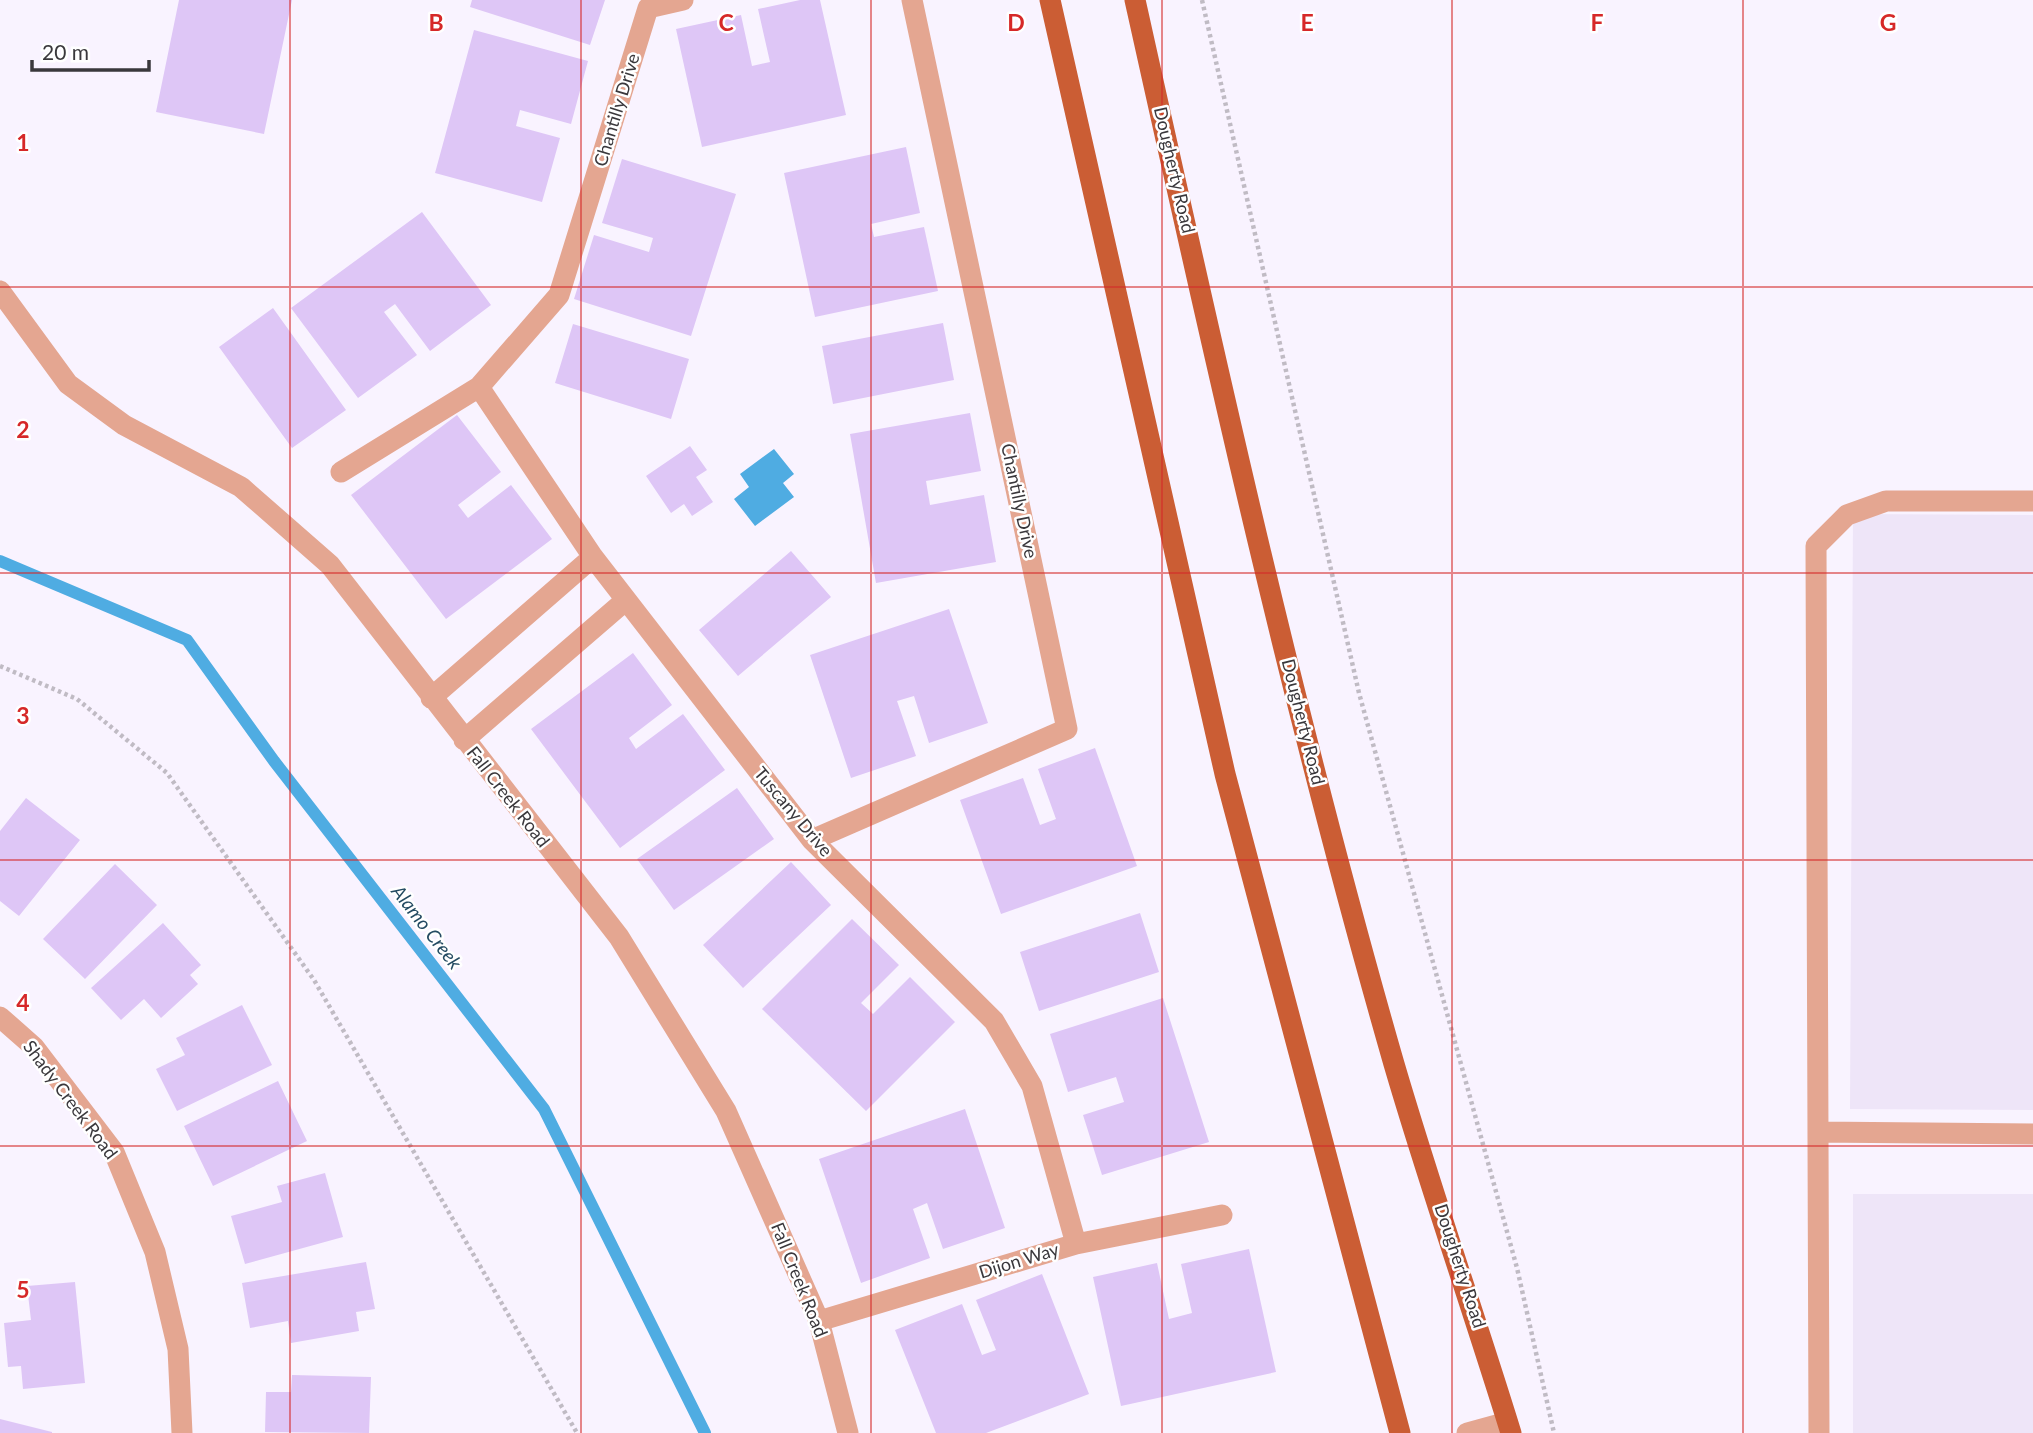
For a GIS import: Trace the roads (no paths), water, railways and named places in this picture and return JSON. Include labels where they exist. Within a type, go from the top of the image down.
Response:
[{"type":"main road","points":[[1050,0],[1225,775],[1400,1433]]},
{"type":"main road","name":"Dougherty Road","points":[[1135,0],[1258,546],[1318,781],[1395,1066],[1509,1427]]},
{"type":"street","name":"Chantilly Drive","points":[[341,472],[479,387],[559,295],[648,8],[682,0]]},
{"type":"street","name":"Chantilly Drive","points":[[812,840],[1067,729],[912,0]]},
{"type":"street","name":"Fall Creek Road","points":[[0,292],[68,384],[124,425],[241,487],[330,565],[619,937],[719,1100],[819,1321],[848,1433]]},
{"type":"street","name":"Tuscany Drive","points":[[479,387],[593,557],[812,840],[994,1021],[1032,1086],[1076,1244]]},
{"type":"street","points":[[1819,1433],[1816,546],[1847,515],[1886,501],[2033,501]]},
{"type":"street","points":[[431,698],[593,557]]},
{"type":"street","points":[[464,740],[626,600]]},
{"type":"street","name":"Shady Creek Road","points":[[0,1017],[34,1047],[114,1152],[155,1252],[178,1349],[182,1433]]},
{"type":"street","points":[[1818,1132],[2033,1134]]},
{"type":"street","name":"Dijon Way","points":[[819,1321],[1076,1244],[1222,1215]]},
{"type":"street","points":[[1466,1433],[1509,1427]]},
{"type":"water","points":[[774,449],[794,474],[783,483],[794,497],[755,526],[734,499],[749,487],[740,474]]},
{"type":"waterway","name":"Alamo Creek","points":[[0,561],[187,640],[274,761],[544,1109],[705,1433]]}]
